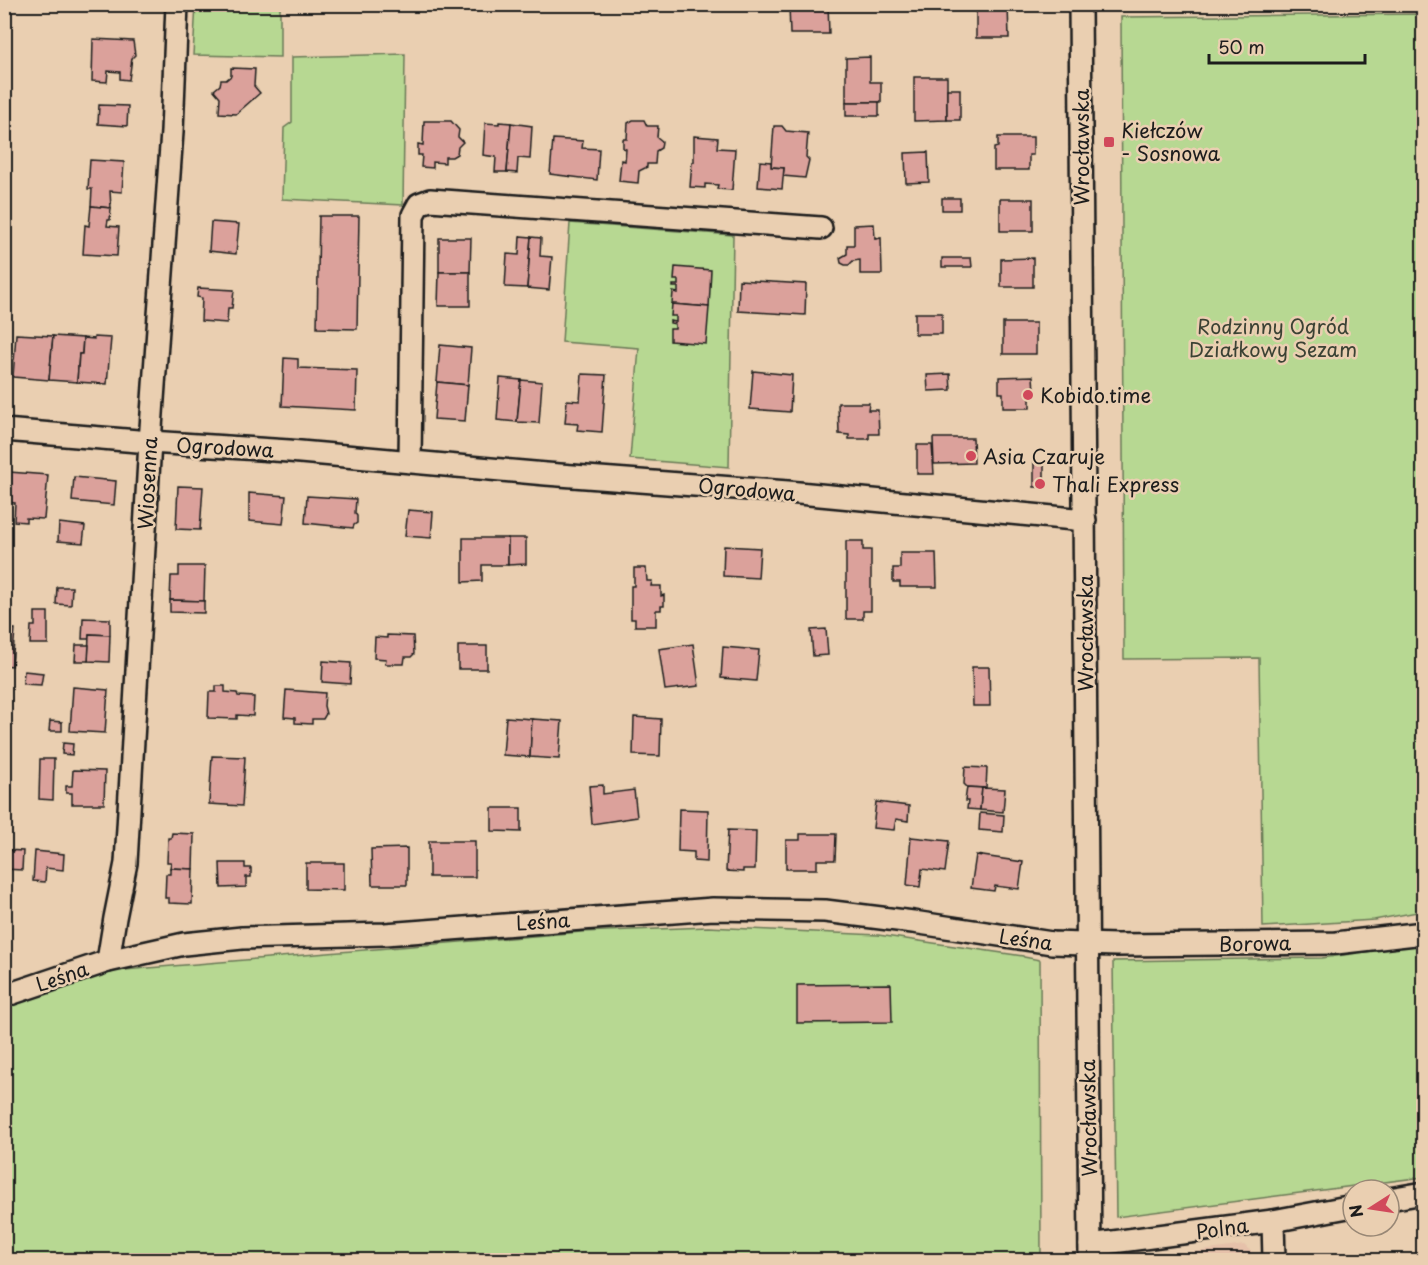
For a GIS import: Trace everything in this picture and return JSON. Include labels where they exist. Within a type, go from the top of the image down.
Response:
[{"type":"street","name":"Wiosenna","points":[[108,961],[126,863],[150,442],[172,132],[177,4]]},
{"type":"street","name":"Wrocławska","points":[[1080,4],[1090,1253]]},
{"type":"street","points":[[410,461],[413,214],[419,204],[430,200],[821,228]]},
{"type":"street","name":"Ogrodowa","points":[[4,430],[788,492],[1085,520]]},
{"type":"street","name":"Leśna","points":[[4,996],[108,961],[184,944],[242,938],[386,934],[713,909],[825,911],[1052,943],[1087,944]]},
{"type":"street","name":"Borowa","points":[[1087,944],[1336,943],[1424,933]]},
{"type":"street","points":[[1401,1197],[1424,1193]]},
{"type":"street","name":"Polna","points":[[1090,1253],[1341,1208]]},
{"type":"street","points":[[1273,1221],[1274,1260]]},
{"type":"shaded area","points":[[1244,1245],[1255,1255],[1255,1260],[1139,1260]]},
{"type":"green space","points":[[196,5],[280,5],[280,57],[193,55]]},
{"type":"green space","name":"Rodzinny Ogród Działkowy Sezam","points":[[1423,14],[1423,911],[1374,920],[1263,927],[1259,658],[1124,659],[1121,17]]},
{"type":"green space","points":[[405,54],[403,205],[282,199],[284,128],[292,122],[292,57]]},
{"type":"green space","points":[[570,223],[733,235],[729,467],[630,459],[639,348],[562,342]]},
{"type":"green space","points":[[708,927],[878,935],[1040,960],[1041,1260],[5,1260],[4,1006],[112,971],[581,932]]},
{"type":"green space","points":[[1423,944],[1423,1177],[1401,1180],[1401,1178],[1341,1178],[1341,1188],[1116,1217],[1113,961],[1322,958]]},
{"type":"building","points":[[293,4],[328,4],[328,8],[293,8]]},
{"type":"building","points":[[789,4],[828,4],[829,34],[790,34]]},
{"type":"building","points":[[976,6],[1008,6],[1009,38],[976,38]]},
{"type":"building","points":[[93,39],[133,41],[135,55],[132,58],[129,80],[120,79],[120,72],[108,71],[107,82],[92,81]]},
{"type":"building","points":[[870,57],[870,82],[881,82],[881,102],[846,102],[846,58]]},
{"type":"building","points":[[231,68],[255,69],[254,86],[260,93],[236,114],[219,113],[220,97],[214,90],[220,85],[221,80],[226,80],[231,76]]},
{"type":"building","points":[[914,77],[947,77],[947,120],[914,121]]},
{"type":"building","points":[[947,89],[960,89],[960,120],[947,120]]},
{"type":"building","points":[[846,102],[879,102],[879,116],[846,116]]},
{"type":"building","points":[[99,105],[128,106],[127,126],[98,124]]},
{"type":"building","points":[[633,120],[644,120],[647,126],[658,126],[657,137],[662,141],[661,148],[656,151],[655,164],[647,164],[647,167],[639,171],[638,183],[619,181],[621,160],[625,161],[626,149],[623,148],[623,139],[627,139],[628,123]]},
{"type":"building","points":[[424,121],[451,121],[459,130],[458,137],[463,142],[458,147],[457,154],[445,157],[445,163],[433,162],[433,168],[421,167],[422,155],[418,155],[418,144],[423,145]]},
{"type":"building","points":[[499,122],[511,123],[507,172],[495,172],[496,157],[483,155],[485,123],[499,124]]},
{"type":"building","points":[[511,123],[532,126],[530,159],[518,158],[517,173],[507,172]]},
{"type":"building","points":[[774,126],[782,126],[786,131],[808,133],[806,157],[809,160],[805,178],[783,176],[784,168],[771,167]]},
{"type":"building","points":[[694,136],[718,138],[717,148],[735,149],[732,190],[717,189],[718,185],[705,184],[705,188],[690,187],[692,162],[694,162]]},
{"type":"building","points":[[998,137],[1033,137],[1033,155],[1029,155],[1029,170],[994,170],[994,148],[998,147]]},
{"type":"building","points":[[553,139],[583,141],[582,148],[599,149],[597,180],[550,174]]},
{"type":"building","points":[[928,152],[929,182],[906,183],[905,153]]},
{"type":"building","points":[[90,160],[124,162],[122,192],[110,191],[111,208],[91,206],[92,189],[88,189]]},
{"type":"building","points":[[760,161],[771,162],[771,167],[784,168],[782,189],[758,187]]},
{"type":"building","points":[[942,198],[960,198],[960,210],[942,210]]},
{"type":"building","points":[[1000,199],[1033,199],[1033,231],[1000,231]]},
{"type":"building","points":[[91,206],[111,208],[107,226],[119,227],[117,256],[83,254],[85,225],[89,226]]},
{"type":"building","points":[[319,216],[359,216],[357,329],[317,328]]},
{"type":"building","points":[[211,222],[239,224],[236,254],[209,251]]},
{"type":"building","points":[[874,224],[875,239],[881,238],[882,274],[860,274],[860,260],[845,265],[841,263],[840,258],[847,254],[847,245],[854,245],[854,225]]},
{"type":"building","points":[[520,236],[531,237],[527,288],[505,287],[507,254],[519,255]]},
{"type":"building","points":[[531,237],[541,238],[540,256],[552,257],[549,290],[527,288]]},
{"type":"building","points":[[439,238],[471,238],[470,272],[439,272]]},
{"type":"building","points":[[942,258],[971,258],[972,267],[942,267]]},
{"type":"building","points":[[1033,258],[1033,287],[1001,287],[1001,259]]},
{"type":"building","points":[[675,267],[711,270],[709,307],[672,304],[673,292],[678,293],[678,287],[673,287],[673,285],[678,285],[678,280],[674,280]]},
{"type":"building","points":[[439,272],[470,272],[470,306],[438,306]]},
{"type":"building","points":[[739,280],[806,284],[805,315],[738,311]]},
{"type":"building","points":[[198,288],[234,290],[232,308],[228,308],[227,323],[201,321],[202,298],[197,297]]},
{"type":"building","points":[[672,304],[709,307],[706,344],[670,341],[670,329],[675,329],[675,324],[670,321],[676,322],[676,316],[671,316]]},
{"type":"building","points":[[915,313],[942,313],[942,334],[915,334]]},
{"type":"building","points":[[1003,323],[1036,323],[1036,354],[1003,354]]},
{"type":"building","points":[[16,334],[53,336],[49,380],[13,377]]},
{"type":"building","points":[[53,336],[83,338],[82,354],[79,354],[77,382],[49,380]]},
{"type":"building","points":[[94,337],[111,338],[107,384],[77,382],[79,354],[82,354],[83,338],[94,339]]},
{"type":"building","points":[[440,345],[471,348],[468,385],[437,382]]},
{"type":"building","points":[[284,358],[298,359],[298,368],[357,370],[356,410],[282,406]]},
{"type":"building","points":[[753,371],[792,375],[790,412],[750,409]]},
{"type":"building","points":[[582,374],[606,375],[602,432],[577,430],[578,424],[565,423],[567,400],[580,401]]},
{"type":"building","points":[[950,374],[951,390],[928,391],[927,375]]},
{"type":"building","points":[[1033,376],[1034,392],[1030,392],[1030,408],[1003,408],[1003,393],[999,393],[999,377]]},
{"type":"building","points":[[500,378],[521,380],[517,422],[497,420]]},
{"type":"building","points":[[521,380],[542,382],[539,423],[517,422]]},
{"type":"building","points":[[437,382],[468,385],[465,421],[434,419]]},
{"type":"building","points":[[838,403],[869,403],[868,410],[878,410],[879,434],[869,434],[869,439],[849,439],[849,435],[839,434]]},
{"type":"building","points":[[933,438],[973,438],[974,463],[934,464]]},
{"type":"building","points":[[917,445],[932,445],[934,474],[917,474]]},
{"type":"building","points":[[1034,462],[1044,462],[1044,487],[1034,487]]},
{"type":"building","points":[[9,472],[48,475],[44,519],[26,518],[26,522],[14,521],[15,503],[6,502]]},
{"type":"building","points":[[74,477],[116,481],[114,505],[72,501]]},
{"type":"building","points":[[178,486],[203,487],[200,530],[176,529]]},
{"type":"building","points":[[249,493],[286,496],[283,524],[249,521]]},
{"type":"building","points":[[307,496],[356,499],[357,523],[353,528],[305,523]]},
{"type":"building","points":[[408,510],[433,512],[431,538],[405,536]]},
{"type":"building","points":[[59,523],[85,526],[83,543],[58,541]]},
{"type":"building","points":[[463,538],[508,538],[508,565],[482,565],[482,581],[463,582]]},
{"type":"building","points":[[508,538],[526,538],[526,564],[508,565]]},
{"type":"building","points":[[846,541],[863,541],[863,550],[871,550],[871,611],[863,611],[863,619],[846,619]]},
{"type":"building","points":[[724,546],[760,548],[758,578],[723,576]]},
{"type":"building","points":[[900,553],[936,553],[937,587],[900,587],[900,582],[893,582],[893,568],[900,568]]},
{"type":"building","points":[[179,566],[205,566],[204,601],[170,600],[171,576],[179,576]]},
{"type":"building","points":[[634,568],[646,568],[647,581],[652,581],[651,586],[661,586],[664,606],[661,606],[661,610],[656,610],[656,626],[635,626],[635,619],[631,619],[631,586],[634,586]]},
{"type":"building","points":[[57,587],[72,587],[71,605],[56,604]]},
{"type":"building","points":[[170,600],[204,601],[204,613],[170,612]]},
{"type":"building","points":[[35,612],[48,612],[48,644],[30,644],[31,626],[35,626]]},
{"type":"building","points":[[83,618],[110,619],[110,635],[89,634],[89,639],[82,639]]},
{"type":"building","points":[[4,629],[15,629],[12,666],[4,665]]},
{"type":"building","points":[[826,629],[828,655],[813,656],[811,630]]},
{"type":"building","points":[[89,634],[110,635],[109,662],[88,661]]},
{"type":"building","points":[[387,635],[413,636],[414,654],[411,657],[405,657],[404,664],[385,664],[386,659],[374,658],[375,637],[387,638]]},
{"type":"building","points":[[693,644],[699,686],[665,690],[659,649]]},
{"type":"building","points":[[76,645],[89,645],[88,661],[75,661]]},
{"type":"building","points":[[458,646],[487,646],[487,669],[458,669]]},
{"type":"building","points":[[723,647],[759,650],[756,681],[721,678]]},
{"type":"building","points":[[323,661],[351,663],[350,684],[322,682]]},
{"type":"building","points":[[972,667],[989,667],[990,706],[973,706]]},
{"type":"building","points":[[24,671],[43,673],[41,685],[23,684]]},
{"type":"building","points":[[216,686],[225,686],[225,692],[237,693],[238,696],[254,697],[253,716],[237,715],[237,719],[208,718],[209,692],[216,692]]},
{"type":"building","points":[[73,687],[108,690],[105,733],[70,731]]},
{"type":"building","points":[[286,690],[325,693],[326,714],[323,719],[312,719],[312,724],[295,723],[295,718],[284,717]]},
{"type":"building","points":[[506,717],[532,719],[530,757],[503,755]]},
{"type":"building","points":[[634,717],[661,719],[660,756],[633,755]]},
{"type":"building","points":[[532,719],[562,721],[559,759],[530,757]]},
{"type":"building","points":[[50,721],[62,722],[62,731],[49,731]]},
{"type":"building","points":[[63,743],[73,744],[72,755],[62,754]]},
{"type":"building","points":[[212,756],[245,757],[242,806],[209,804]]},
{"type":"building","points":[[40,759],[54,759],[53,800],[39,799]]},
{"type":"building","points":[[965,767],[987,768],[986,788],[967,787],[964,784]]},
{"type":"building","points":[[73,770],[105,771],[104,804],[72,804],[72,793],[66,793],[66,786],[72,786]]},
{"type":"building","points":[[603,785],[603,794],[634,790],[637,817],[592,824],[589,786]]},
{"type":"building","points":[[967,787],[982,788],[980,810],[967,809],[968,801],[965,801]]},
{"type":"building","points":[[982,788],[1005,789],[1003,812],[980,810]]},
{"type":"building","points":[[876,802],[909,806],[908,821],[896,819],[894,830],[873,828]]},
{"type":"building","points":[[492,808],[521,808],[521,832],[492,831]]},
{"type":"building","points":[[679,809],[708,810],[707,862],[694,861],[694,852],[678,851]]},
{"type":"building","points":[[980,813],[1004,815],[1003,832],[979,830]]},
{"type":"building","points":[[728,830],[756,831],[755,869],[743,869],[743,872],[726,871]]},
{"type":"building","points":[[172,833],[194,834],[193,869],[170,868],[171,862],[167,862],[168,838],[171,838]]},
{"type":"building","points":[[800,834],[836,834],[835,860],[817,860],[817,869],[786,869],[786,840],[800,840]]},
{"type":"building","points":[[911,837],[949,841],[945,872],[922,869],[920,887],[907,885]]},
{"type":"building","points":[[429,841],[475,841],[475,877],[429,877]]},
{"type":"building","points":[[407,848],[407,885],[372,885],[371,849]]},
{"type":"building","points":[[4,850],[23,851],[22,870],[4,869]]},
{"type":"building","points":[[35,851],[64,854],[63,870],[46,868],[45,882],[33,881]]},
{"type":"building","points":[[976,855],[1023,862],[1019,889],[995,886],[994,891],[971,888]]},
{"type":"building","points":[[220,863],[245,863],[245,868],[251,868],[251,877],[246,877],[246,887],[221,888]]},
{"type":"building","points":[[306,863],[344,863],[344,890],[306,889]]},
{"type":"building","points":[[170,868],[193,869],[192,904],[169,903],[169,898],[165,898],[166,874],[170,874]]},
{"type":"building","points":[[891,984],[892,1022],[797,1023],[797,985]]},
{"type":"place","name":"Kiełczów - Sosnowa","points":[[1109,142]]},
{"type":"place","name":"Kobido.time","points":[[1028,395]]},
{"type":"place","name":"Asia Czaruje","points":[[971,456]]},
{"type":"place","name":"Thali Express","points":[[1040,484]]}]
